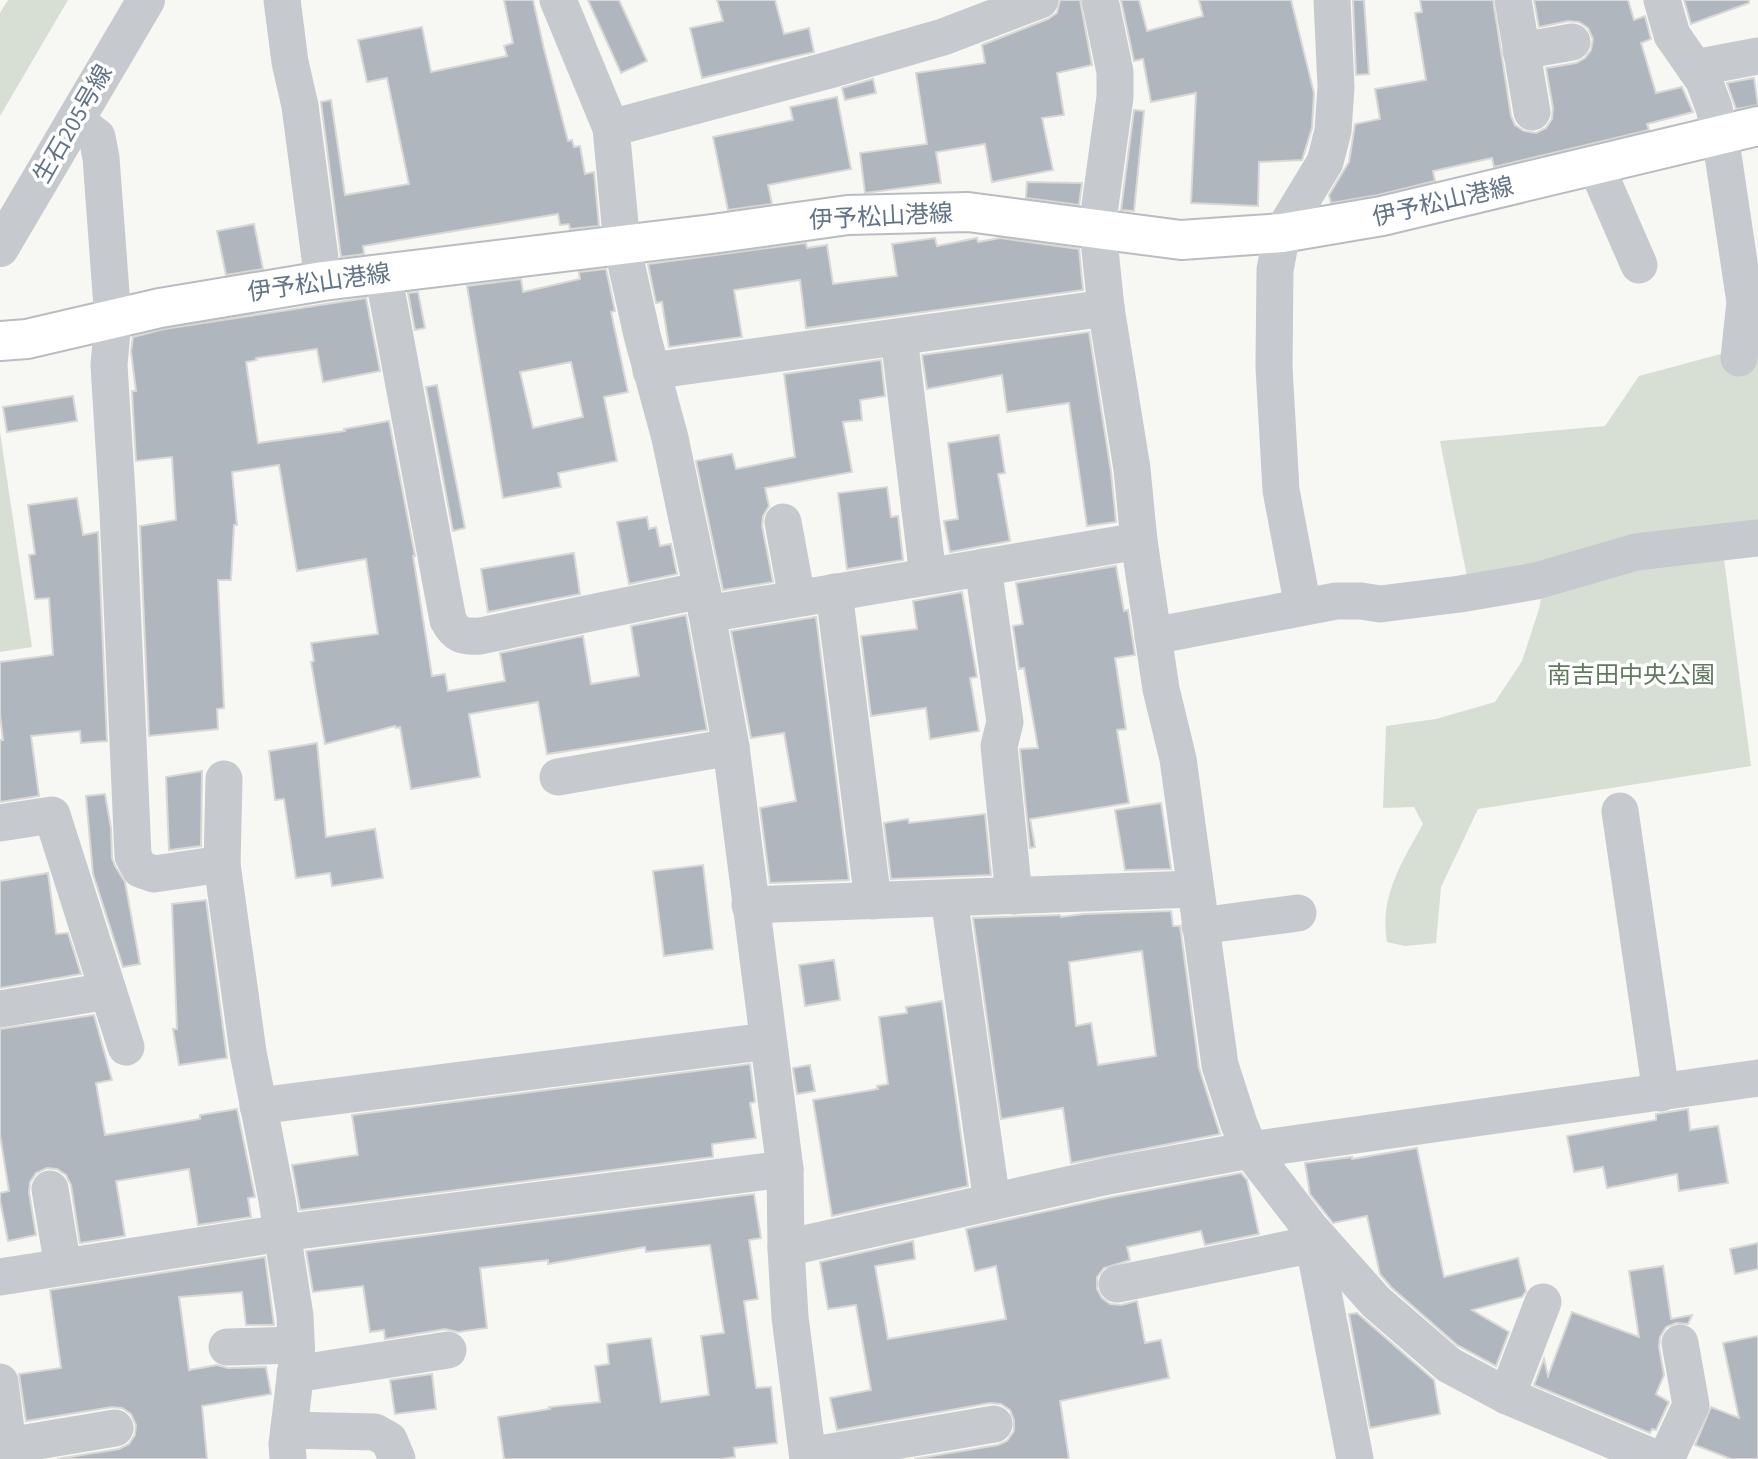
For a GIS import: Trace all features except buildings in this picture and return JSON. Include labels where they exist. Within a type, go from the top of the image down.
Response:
[{"type":"main road","name":"伊予松山港線","points":[[0,341],[27,339],[160,308],[323,281],[848,215],[968,212],[1181,240],[1282,233],[1382,216],[1758,126]]},
{"type":"street","name":"生石205号線","points":[[0,248],[146,0]]},
{"type":"street","points":[[282,0],[290,62],[300,106],[323,281]]},
{"type":"street","points":[[558,0],[611,128],[622,245],[651,372],[670,438],[705,602],[731,747],[785,1169],[790,1317],[808,1458],[995,1424]]},
{"type":"street","points":[[611,128],[930,41],[1040,0]]},
{"type":"street","points":[[1100,0],[1115,72],[1113,122],[1100,198],[1098,230],[1106,308],[1132,469],[1139,541],[1161,689],[1178,759],[1220,1065],[1239,1124],[1250,1150],[1313,1237],[1376,1301],[1448,1365],[1507,1396],[1657,1459]]},
{"type":"street","points":[[1303,607],[1281,490],[1273,367],[1275,270],[1282,233],[1325,162],[1333,131],[1336,86],[1332,0]]},
{"type":"street","points":[[1513,0],[1532,112]]},
{"type":"street","points":[[1662,0],[1672,35],[1704,81],[1720,135],[1745,302],[1739,358]]},
{"type":"street","points":[[1521,51],[1572,42]]},
{"type":"street","points":[[1695,68],[1758,56]]},
{"type":"street","points":[[75,120],[97,137],[101,158],[113,320],[109,365],[133,856],[141,869],[154,874],[222,864]]},
{"type":"street","points":[[1596,166],[1639,265]]},
{"type":"street","points":[[383,273],[448,620],[455,632],[464,637],[705,602],[797,598],[1139,541]]},
{"type":"street","points":[[651,372],[1106,308]]},
{"type":"street","points":[[899,337],[928,576]]},
{"type":"street","points":[[783,522],[797,598]]},
{"type":"street","points":[[1153,636],[1336,601],[1380,604],[1460,594],[1536,581],[1636,552],[1758,538]]},
{"type":"street","points":[[983,567],[1005,722],[999,746],[1014,896]]},
{"type":"street","points":[[834,592],[873,901]]},
{"type":"street","points":[[558,777],[731,747]]},
{"type":"street","points":[[224,779],[222,864],[248,1052],[295,1316],[296,1360],[288,1444],[375,1432],[389,1440],[397,1459]]},
{"type":"street","points":[[1620,811],[1661,1093]]},
{"type":"street","points":[[0,823],[52,815],[126,1047]]},
{"type":"street","points":[[750,905],[1194,889]]},
{"type":"street","points":[[949,898],[992,1202]]},
{"type":"street","points":[[1199,926],[1297,912]]},
{"type":"street","points":[[0,1009],[108,991]]},
{"type":"street","points":[[258,1106],[768,1041]]},
{"type":"street","points":[[786,1248],[1108,1176],[1250,1150],[1758,1078]]},
{"type":"street","points":[[0,1277],[282,1233],[785,1169]]},
{"type":"street","points":[[50,1189],[63,1267]]},
{"type":"street","points":[[1116,1284],[1313,1237]]},
{"type":"street","points":[[1313,1237],[1355,1459]]},
{"type":"street","points":[[1507,1396],[1543,1302]]},
{"type":"street","points":[[1666,1459],[1691,1405],[1680,1343]]},
{"type":"street","points":[[227,1347],[296,1360],[448,1350]]},
{"type":"street","points":[[0,1382],[9,1453],[115,1428]]},
{"type":"green space","points":[[8,0],[68,0],[0,116],[0,13]]},
{"type":"green space","name":"南吉田中央公園","points":[[1758,344],[1758,524],[1724,559],[1751,766],[1478,809],[1441,887],[1436,943],[1405,946],[1387,942],[1385,926],[1389,895],[1400,866],[1423,824],[1414,807],[1383,808],[1386,726],[1436,719],[1495,702],[1522,661],[1539,609],[1548,566],[1467,577],[1440,441],[1605,426],[1639,376]]},
{"type":"green space","points":[[0,432],[32,647],[0,652]]}]
